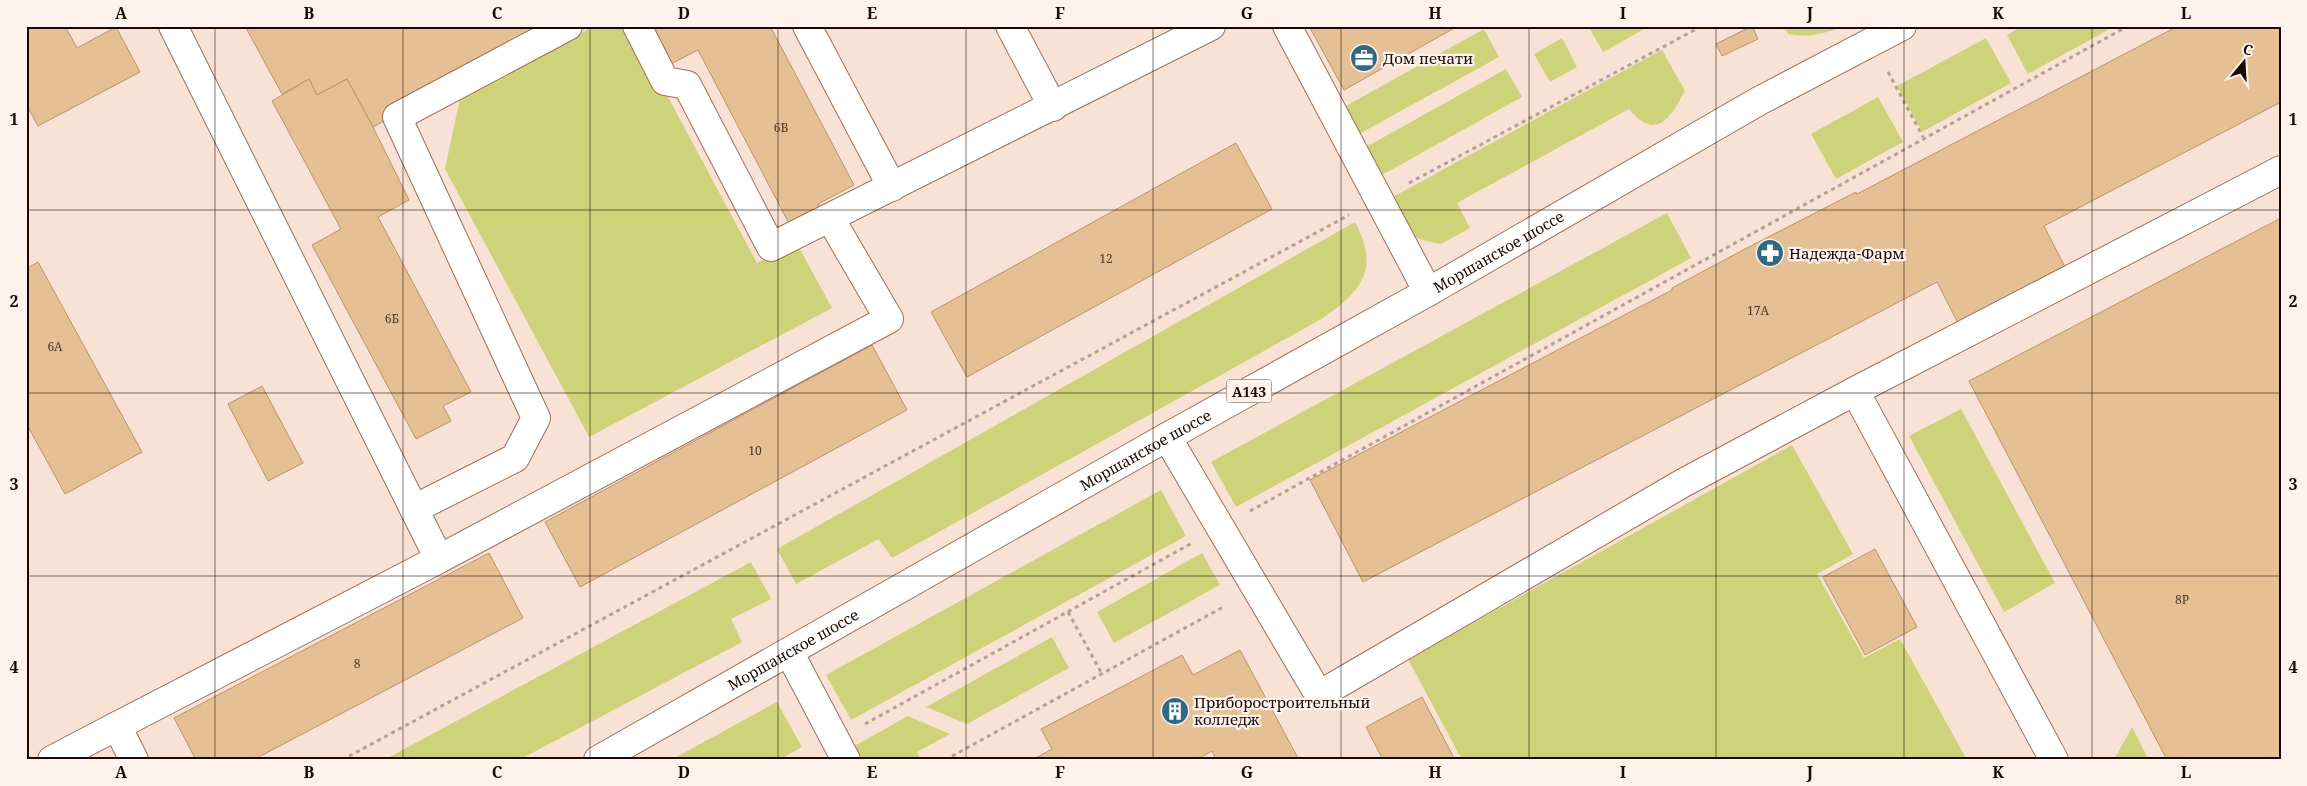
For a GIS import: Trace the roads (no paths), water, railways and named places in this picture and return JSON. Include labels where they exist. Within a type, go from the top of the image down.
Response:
[{"type":"main road","points":[[173,26],[439,559]]},
{"type":"main road","points":[[414,509],[516,458],[536,418],[397,117],[568,26]]},
{"type":"main road","points":[[637,26],[665,81],[687,84],[772,247],[1211,26]]},
{"type":"main road","points":[[808,26],[892,187]]},
{"type":"main road","points":[[1010,26],[1053,107]]},
{"type":"main road","points":[[1287,26],[1428,292]]},
{"type":"main road","name":"Моршанское шоссе","points":[[598,760],[1167,437],[1428,292],[1759,101],[1902,26]]},
{"type":"main road","points":[[1167,437],[1319,695],[1683,483],[1855,391],[2281,170]]},
{"type":"main road","points":[[52,760],[439,559],[889,319],[830,218]]},
{"type":"main road","points":[[1855,391],[2054,760]]},
{"type":"main road","points":[[789,652],[841,750]]},
{"type":"main road","points":[[117,726],[134,760]]},
{"type":"place","name":"Дом печати","points":[[1364,58]]},
{"type":"place","name":"Надежда-Фарм","points":[[1770,253]]},
{"type":"place","name":"Приборостроительный колледж","points":[[1175,711]]}]
